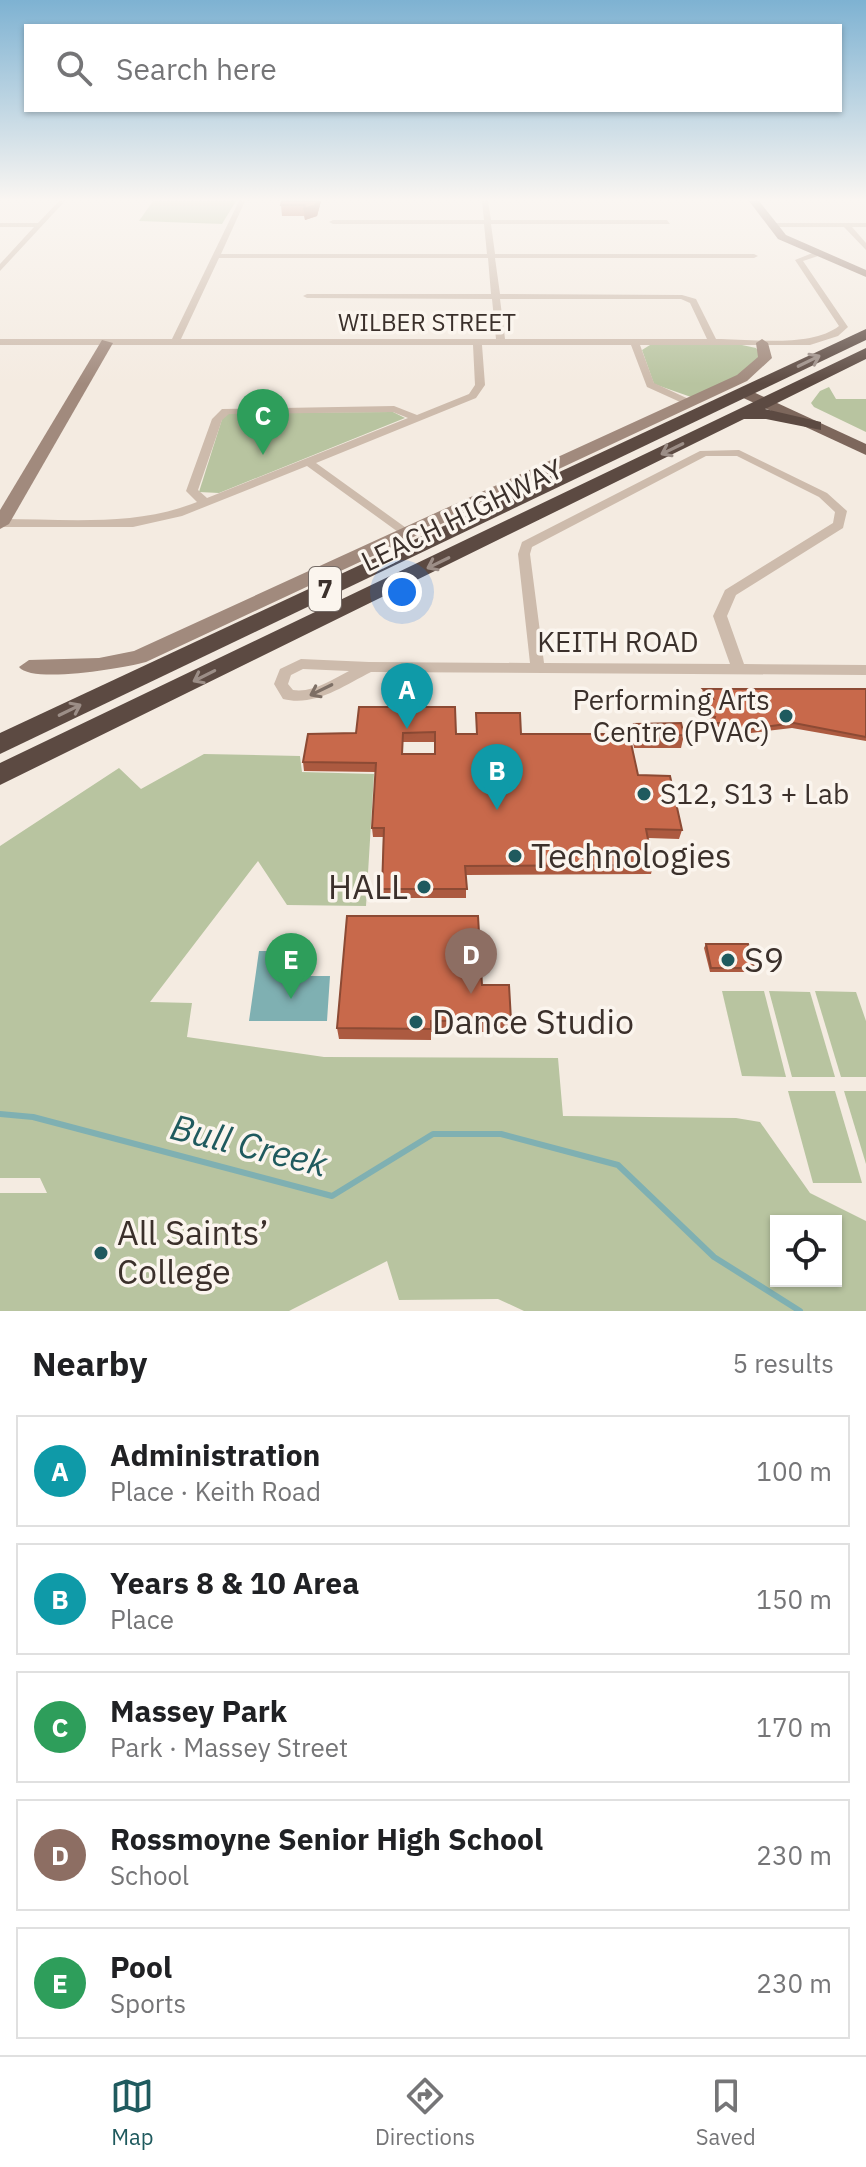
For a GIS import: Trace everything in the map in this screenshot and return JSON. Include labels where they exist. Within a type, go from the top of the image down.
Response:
[{"type":"highway","name":"LEACH HIGHWAY","points":[[0,775],[746,398],[866,334]]},
{"type":"highway","name":"LEACH HIGHWAY","points":[[6,736],[746,398],[770,400],[866,353]]},
{"type":"highway","points":[[802,409],[796,397],[811,381]]},
{"type":"highway","points":[[746,398],[766,414],[815,426]]},
{"type":"main road","points":[[746,398],[770,400],[802,409],[866,447]]},
{"type":"main road","points":[[770,400],[815,426],[866,447]]},
{"type":"street","points":[[175,343],[213,262]]},
{"type":"street","points":[[492,262],[501,343]]},
{"type":"street","name":"WILBER STREET","points":[[0,342],[477,344],[817,341],[841,331],[843,321],[801,262]]},
{"type":"street","points":[[836,262],[864,273]]},
{"type":"street","points":[[307,296],[682,297],[693,301],[713,343]]},
{"type":"street","points":[[0,523],[107,343]]},
{"type":"street","points":[[635,343],[650,385],[689,403]]},
{"type":"street","points":[[29,667],[99,665],[139,657],[742,378],[765,358],[762,343]]},
{"type":"street","points":[[0,523],[133,523],[170,516],[205,503],[465,400],[478,390],[477,344]]},
{"type":"street","points":[[205,503],[192,491],[217,419],[226,411],[394,409],[418,419]]},
{"type":"street","points":[[538,668],[524,554],[526,545],[704,453],[726,451],[739,453],[823,495],[841,511],[842,519],[839,525],[730,593],[720,616],[738,668]]},
{"type":"street","points":[[308,462],[405,533]]},
{"type":"street","name":"KEITH ROAD","points":[[369,667],[305,697],[288,695],[281,684],[285,672],[301,664],[866,670]]},
{"type":"green space","points":[[650,345],[742,345],[756,348],[761,355],[738,377],[691,397],[654,384],[642,350]]},
{"type":"green space","points":[[829,387],[836,399],[866,399],[866,432],[814,407],[811,403],[820,391]]},
{"type":"green space","points":[[393,412],[405,418],[219,493],[199,492],[223,416],[228,413]]},
{"type":"green space","points":[[204,754],[300,756],[302,772],[374,774],[366,906],[287,905],[258,861],[150,1002],[192,1003],[187,1037],[324,1057],[558,1058],[563,1116],[736,1118],[760,1122],[810,1193],[866,1221],[866,1311],[524,1311],[498,1299],[399,1300],[387,1261],[289,1311],[0,1311],[0,1193],[47,1193],[40,1178],[0,1178],[0,846],[119,768],[141,789]]},
{"type":"green space","points":[[722,991],[764,991],[786,1077],[742,1076]]},
{"type":"green space","points":[[769,991],[810,992],[835,1077],[792,1077]]},
{"type":"green space","points":[[815,991],[856,992],[866,1021],[866,1077],[841,1077]]},
{"type":"green space","points":[[788,1091],[835,1091],[862,1183],[813,1183]]},
{"type":"green space","points":[[844,1091],[866,1091],[866,1164]]},
{"type":"water","points":[[259,951],[291,951],[289,976],[330,976],[327,1021],[249,1021]]},
{"type":"building","name":"Performing Arts Centre (PVAC)","points":[[703,689],[866,689],[866,737],[794,723],[735,731],[731,723],[713,723],[715,717],[707,715],[704,700],[713,699]]},
{"type":"building","points":[[359,707],[455,707],[456,734],[477,734],[476,713],[520,713],[521,734],[629,734],[638,775],[670,776],[682,830],[646,829],[653,865],[465,866],[467,889],[382,889],[384,828],[372,828],[376,763],[303,762],[308,734],[356,733]],"holes":[[[435,732],[435,754],[402,754],[403,733]]]},
{"type":"building","points":[[681,723],[684,735],[637,736],[634,724]]},
{"type":"building","points":[[347,916],[478,916],[482,985],[509,985],[511,1020],[431,1021],[431,1029],[337,1028]]},
{"type":"building","name":"S9","points":[[706,944],[748,944],[754,968],[711,968]]},
{"type":"waterway","name":"Bull Creek","points":[[0,1114],[33,1117],[332,1196],[433,1134],[501,1134],[618,1165],[714,1257],[800,1311]]},
{"type":"place","name":"Massey Park","points":[[263,455]]},
{"type":"place","name":"Performing Arts Centre (PVAC)","points":[[786,716]]},
{"type":"place","name":"Administration","points":[[407,729]]},
{"type":"place","name":"S12, S13 + Lab","points":[[644,794]]},
{"type":"place","name":"Years 8 & 10 Area","points":[[497,810]]},
{"type":"place","name":"Technologies","points":[[515,856]]},
{"type":"place","name":"HALL","points":[[424,887]]},
{"type":"place","name":"S9","points":[[728,960]]},
{"type":"place","name":"Rossmoyne Senior High School","points":[[471,994]]},
{"type":"place","name":"Pool","points":[[291,999]]},
{"type":"place","name":"Dance Studio","points":[[416,1022]]},
{"type":"place","name":"All Saints’ College","points":[[101,1253]]}]
